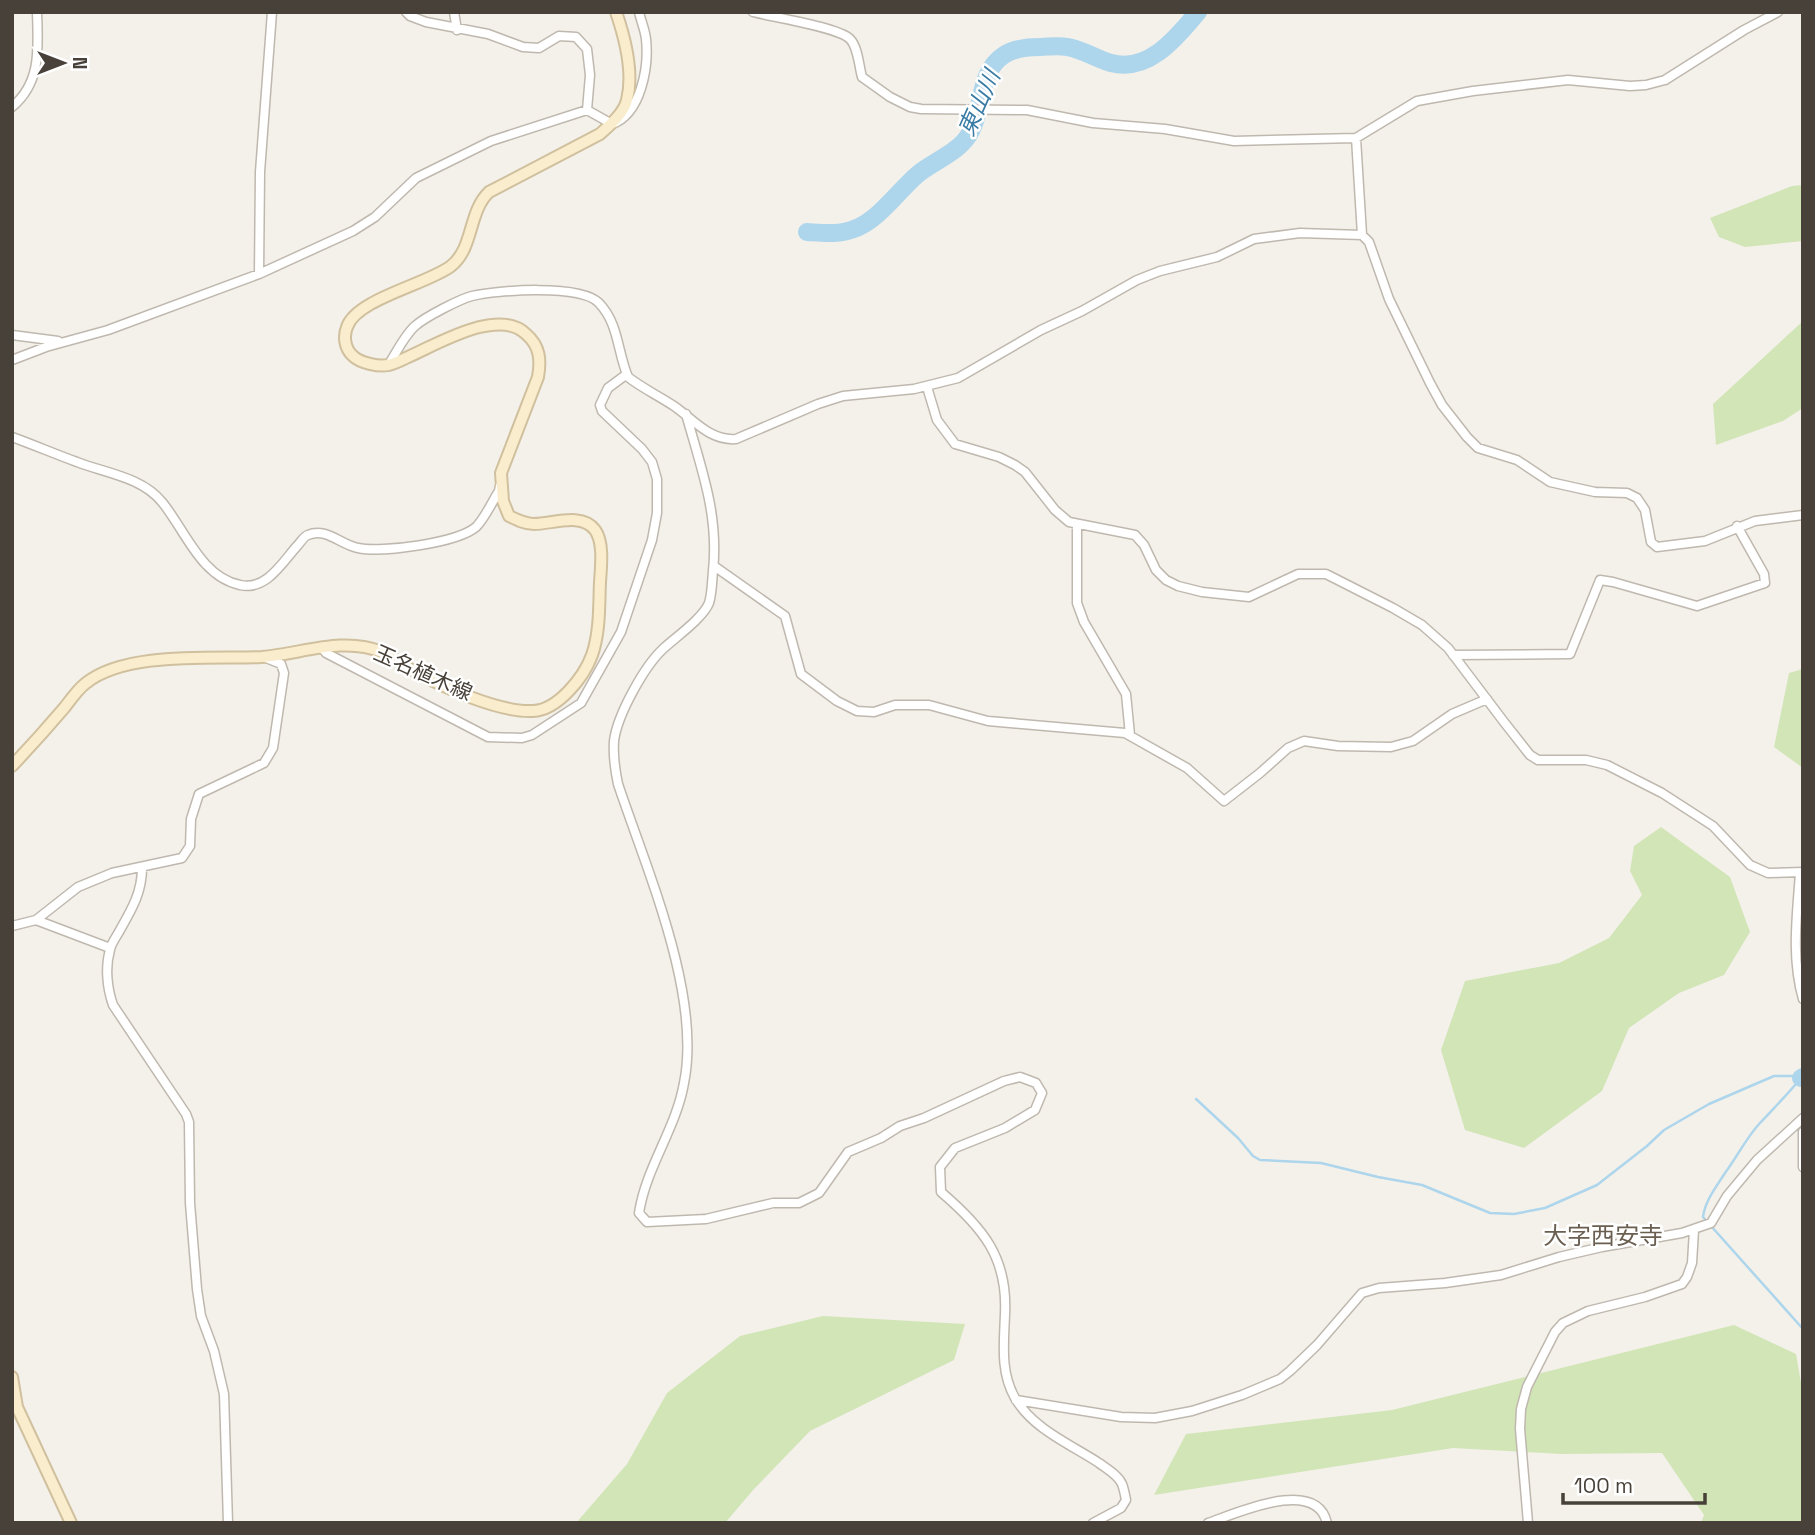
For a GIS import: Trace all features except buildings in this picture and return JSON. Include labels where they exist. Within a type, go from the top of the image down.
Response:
[{"type":"main road","points":[[388,366],[358,360],[350,355],[344,338],[347,324],[367,306],[450,267],[462,254],[480,200],[489,192],[600,134],[612,124],[627,102],[627,53],[616,12]]},
{"type":"main road","name":"玉名植木線","points":[[12,766],[86,683],[108,671],[132,664],[198,657],[263,657],[321,647],[362,646],[383,653],[452,690],[506,708],[535,712],[555,704],[571,689],[591,656],[597,630],[601,572],[599,540],[594,529],[584,522],[572,520],[533,524],[509,516],[503,501],[501,473],[538,377],[540,361],[537,345],[518,327],[498,323],[480,326],[388,366]]},
{"type":"main road","points":[[12,1377],[17,1406],[71,1523]]},
{"type":"street","points":[[12,107],[32,83],[38,66],[37,12]]},
{"type":"street","points":[[259,274],[260,172],[272,12]]},
{"type":"street","points":[[406,12],[426,22],[488,34],[523,47],[539,48],[559,36],[576,37],[587,49],[590,75],[587,110]]},
{"type":"street","points":[[454,12],[457,30]]},
{"type":"street","points":[[12,360],[108,330],[259,274],[353,232],[375,217],[416,178],[491,141],[587,110],[612,124],[624,119],[635,104],[647,55],[646,36],[639,12]]},
{"type":"street","points":[[752,12],[785,16],[848,37],[853,43],[862,76],[890,97],[910,107],[1027,110],[1093,123],[1165,129],[1234,141],[1356,138],[1417,101],[1462,93],[1568,80],[1630,86],[1665,80],[1744,30],[1778,12]]},
{"type":"street","points":[[1356,138],[1362,235],[1369,242],[1390,299],[1430,383],[1456,424],[1478,448],[1517,460],[1550,482],[1595,492],[1627,493],[1637,498],[1644,510],[1651,542],[1657,547],[1705,541],[1755,521],[1803,514]]},
{"type":"street","points":[[388,366],[415,326],[462,299],[495,292],[551,292],[588,296],[598,302],[614,323],[627,374],[635,383],[717,437],[736,439],[843,396],[927,387],[958,378],[1041,330],[1160,271],[1217,257],[1244,243],[1267,236],[1300,233],[1362,235]]},
{"type":"street","points":[[12,335],[65,342]]},
{"type":"street","points":[[321,647],[326,653],[488,737],[522,738],[532,735],[581,703],[621,632],[648,552],[657,513],[657,479],[652,462],[602,411],[600,405],[608,388],[627,374]]},
{"type":"street","points":[[927,387],[937,420],[955,443],[1015,465],[1025,472],[1055,510],[1069,522],[1135,535],[1144,545],[1156,570],[1166,580],[1202,593],[1249,597],[1298,574],[1326,574],[1423,625],[1453,654],[1530,755],[1538,760],[1586,760],[1607,765],[1662,793],[1713,827],[1750,866],[1768,873],[1802,872],[1795,945],[1798,981],[1803,999]]},
{"type":"street","points":[[685,414],[713,512],[716,545],[709,602],[704,612],[660,652],[644,674],[625,710],[614,741],[614,768],[618,784],[680,979],[688,1047],[684,1086],[674,1122],[642,1192],[639,1213],[647,1222],[694,1219],[773,1203],[799,1203],[818,1193],[848,1152],[881,1138],[900,1126],[925,1118],[1004,1081],[1020,1077],[1036,1083],[1042,1093],[1035,1110],[1005,1128],[955,1148],[940,1167],[942,1192],[972,1218],[992,1246],[1003,1281],[1006,1313],[1004,1364],[1009,1386],[1016,1400],[1037,1423],[1111,1472],[1122,1483],[1126,1500],[1121,1508],[1093,1523]]},
{"type":"street","points":[[12,437],[80,464],[119,475],[139,485],[160,499],[204,562],[222,578],[240,585],[255,585],[265,581],[307,535],[321,532],[356,548],[376,549],[445,540],[473,529],[499,491],[501,473]]},
{"type":"street","points":[[1077,524],[1077,603],[1084,622],[1126,694],[1130,735]]},
{"type":"street","points":[[1453,654],[1570,654],[1600,580],[1697,606],[1765,583],[1764,574],[1737,526]]},
{"type":"street","points":[[714,566],[785,616],[801,674],[837,701],[857,711],[874,712],[895,705],[929,705],[988,721],[1125,733],[1187,768],[1224,801],[1288,748],[1304,741],[1338,746],[1391,747],[1413,741],[1452,714],[1487,699]]},
{"type":"street","points":[[12,926],[36,920],[78,887],[112,873],[182,858],[190,846],[191,819],[199,794],[264,763],[273,748],[284,673],[281,664],[263,657]]},
{"type":"street","points":[[142,868],[142,885],[110,948],[109,992],[113,1005],[189,1122],[190,1203],[197,1289],[201,1316],[214,1351],[224,1394],[228,1523]]},
{"type":"street","points":[[36,920],[110,948]]},
{"type":"street","points":[[1016,1400],[1121,1417],[1155,1418],[1192,1411],[1241,1395],[1280,1378],[1317,1345],[1362,1293],[1379,1288],[1501,1275],[1602,1247],[1694,1230],[1711,1223],[1727,1196],[1757,1160],[1803,1118]]},
{"type":"street","points":[[1803,1132],[1803,1167]]},
{"type":"street","points":[[1528,1523],[1520,1429],[1521,1409],[1538,1361],[1563,1323],[1588,1311],[1645,1297],[1682,1284],[1688,1278],[1692,1263],[1694,1230]]},
{"type":"street","points":[[1208,1523],[1262,1505],[1290,1499],[1310,1501],[1323,1514],[1327,1523]]},
{"type":"green space","points":[[1803,185],[1803,241],[1745,247],[1719,237],[1710,218],[1792,186]]},
{"type":"green space","points":[[1803,321],[1803,408],[1783,421],[1716,445],[1713,404]]},
{"type":"green space","points":[[1803,669],[1803,768],[1774,747],[1789,673]]},
{"type":"green space","points":[[1661,827],[1730,877],[1750,932],[1724,975],[1679,993],[1629,1028],[1602,1091],[1524,1148],[1465,1130],[1441,1050],[1465,981],[1559,963],[1609,938],[1642,895],[1630,871],[1634,846]]},
{"type":"green space","points":[[823,1316],[965,1324],[954,1360],[810,1431],[725,1523],[576,1523],[627,1464],[667,1393],[740,1336]]},
{"type":"green space","points":[[1734,1325],[1796,1354],[1803,1394],[1803,1523],[1701,1523],[1704,1515],[1662,1453],[1562,1454],[1453,1448],[1154,1495],[1186,1434],[1392,1410]]},
{"type":"waterway","name":"東山川","points":[[807,232],[843,232],[863,225],[918,174],[961,145],[975,121],[990,71],[1004,55],[1026,48],[1060,46],[1073,48],[1111,63],[1138,63],[1161,51],[1198,12]]},
{"type":"waterway","points":[[1196,1099],[1260,1160],[1321,1163],[1422,1185],[1490,1213],[1514,1214],[1545,1208],[1597,1185],[1664,1130],[1709,1104],[1774,1076],[1799,1076],[1801,1078],[1746,1141],[1711,1194],[1703,1217],[1803,1329]]},
{"type":"district","name":"大字西安寺","points":[[1603,1236]]}]
